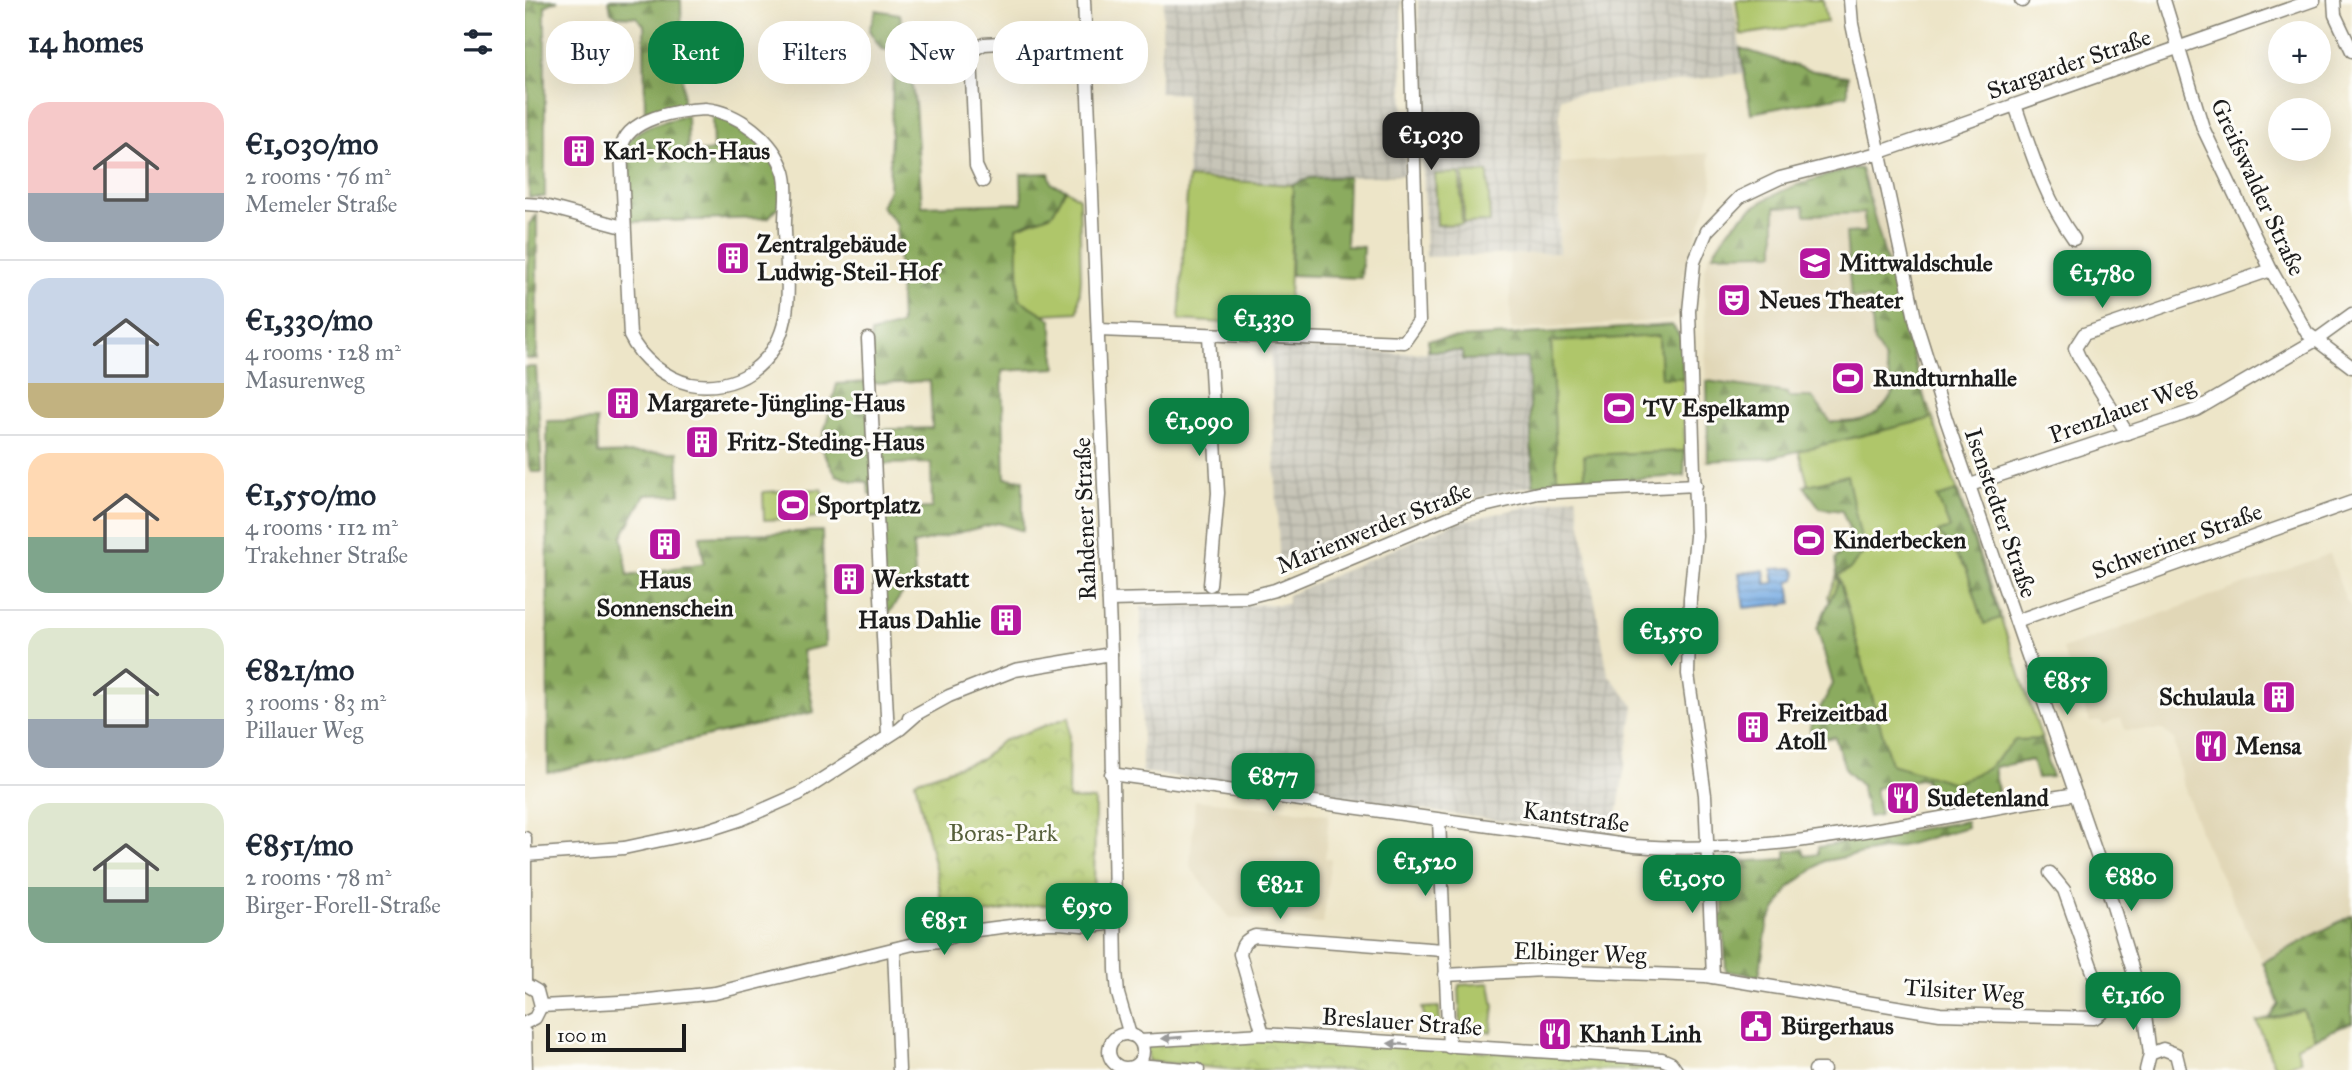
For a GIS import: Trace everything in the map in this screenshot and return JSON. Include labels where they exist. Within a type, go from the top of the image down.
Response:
[{"type":"street","name":"Rahdener Straße","points":[[1084,0],[1085,21]]},
{"type":"street","points":[[1099,330],[1394,344],[1404,342],[1412,334],[1419,321],[1409,0]]},
{"type":"street","name":"Isenstedter Straße","points":[[1842,0],[1851,24],[1916,323],[2076,793],[2144,1007],[2169,1050],[2178,1058],[2180,1070]]},
{"type":"street","name":"Isenstedter Straße","points":[[1850,0],[1851,24]]},
{"type":"street","name":"Greifswalder Straße","points":[[2164,0],[2203,128],[2271,270],[2307,333],[2352,367]]},
{"type":"street","name":"Stargarder Straße","points":[[1713,977],[1700,749],[1688,674],[1690,597],[1696,536],[1689,311],[1694,262],[1707,231],[1727,208],[1756,187],[1780,178],[1878,153],[2314,0]]},
{"type":"street","points":[[2335,0],[2335,15],[2352,51]]},
{"type":"street","points":[[983,181],[975,166],[971,56],[975,49],[983,44],[993,43]]},
{"type":"street","name":"Rahdener Straße","points":[[1087,84],[1111,654],[1114,922],[1118,994],[1135,1038]]},
{"type":"street","points":[[2015,105],[2038,172],[2059,218],[2074,239]]},
{"type":"street","points":[[705,109],[728,113],[761,137],[784,173],[788,310],[779,342],[760,366],[728,383],[699,385],[669,376],[644,356],[628,330],[624,227],[622,145],[636,126],[705,109]]},
{"type":"street","points":[[525,204],[541,205],[624,227]]},
{"type":"street","points":[[2127,433],[2079,357],[2075,348],[2078,340],[2084,334],[2271,270]]},
{"type":"street","name":"Prenzlauer Weg","points":[[1970,485],[2196,410],[2316,340],[2352,314]]},
{"type":"street","points":[[1209,336],[1218,493],[1210,585]]},
{"type":"street","points":[[868,339],[888,735]]},
{"type":"street","name":"Marienwerder Straße","points":[[1109,600],[1247,597],[1275,590],[1467,510],[1538,493],[1696,485]]},
{"type":"street","name":"Schweriner Straße","points":[[2017,621],[2352,502]]},
{"type":"street","points":[[526,854],[624,848],[708,830],[742,819],[799,794],[900,729],[916,715],[949,696],[1015,670],[1111,654]]},
{"type":"street","name":"Kantstraße","points":[[1111,774],[1634,846],[1707,850],[1803,842],[2076,793]]},
{"type":"street","points":[[1439,820],[1449,1047]]},
{"type":"street","points":[[525,838],[525,982],[537,991],[541,1006],[535,1018],[525,1023]]},
{"type":"street","name":"Tilsiter Weg","points":[[1713,977],[1940,1014],[2094,1018],[2104,1011],[2104,1003],[2064,890],[2050,873]]},
{"type":"street","points":[[541,1006],[639,1001],[715,993],[913,944],[939,941],[965,932],[1055,923],[1101,915],[1114,922]]},
{"type":"street","points":[[1263,1034],[1240,954],[1242,944],[1247,939],[1255,936],[1443,950]]},
{"type":"street","points":[[894,949],[899,1070]]},
{"type":"street","name":"Elbinger Weg","points":[[1445,975],[1543,970],[1713,977]]},
{"type":"street","name":"Isenstedter Straße","points":[[2144,1007],[2144,1064]]},
{"type":"street","points":[[525,1033],[526,1070]]},
{"type":"street","name":"Breslauer Straße","points":[[1135,1038],[1263,1034],[1661,1059]]},
{"type":"street","points":[[1134,1067],[1143,1053],[1135,1038],[1118,1036],[1110,1045],[1109,1056],[1117,1068],[1198,1070]]},
{"type":"street","points":[[2144,1064],[2160,1049],[2169,1050]]},
{"type":"street","points":[[1643,1070],[1650,1061],[1661,1059],[1671,1063],[1676,1070]]},
{"type":"street","points":[[1815,1070],[1824,1070]]},
{"type":"shaded area","points":[[1164,0],[1401,0],[1406,175],[1310,178],[1293,185],[1188,178],[1185,94],[1159,93]]},
{"type":"shaded area","points":[[1418,0],[1733,0],[1744,73],[1560,97],[1559,253],[1426,257]]},
{"type":"shaded area","points":[[1708,153],[1713,186],[1683,276],[1681,313],[1671,320],[1511,330],[1509,255],[1559,253],[1560,163]]},
{"type":"shaded area","points":[[1854,168],[1880,178],[1928,404],[1866,431],[1771,455],[1771,460],[1703,462],[1707,428],[1704,274],[1708,257],[1723,232],[1761,198],[1793,182]]},
{"type":"shaded area","points":[[1270,347],[1397,353],[1462,351],[1463,360],[1528,358],[1533,485],[1446,505],[1280,575]]},
{"type":"shaded area","points":[[1576,496],[1608,674],[1634,706],[1614,836],[1142,772],[1141,607],[1288,604],[1288,595],[1454,523]]},
{"type":"shaded area","points":[[2330,554],[2345,599],[2352,608],[2352,915],[2263,962],[2204,842],[2182,781],[2174,740],[2163,730],[2125,730],[2121,718],[2103,725],[2101,721],[2090,722],[2062,649]]},
{"type":"shaded area","points":[[1195,800],[1329,814],[1325,858],[1331,859],[1323,924],[1230,918],[1190,867]]},
{"type":"green space","points":[[527,0],[558,0],[545,6],[545,197],[529,197]]},
{"type":"green space","points":[[609,0],[681,0],[681,21],[648,21],[648,84],[683,84],[683,109],[645,119],[644,25],[636,17],[617,16],[611,12]]},
{"type":"green space","points":[[1736,0],[1823,0],[1827,22],[1741,35]]},
{"type":"green space","points":[[876,10],[900,14],[901,21],[885,21],[885,50],[881,49],[871,33]]},
{"type":"green space","points":[[1740,48],[1808,70],[1848,76],[1848,95],[1751,113]]},
{"type":"green space","points":[[893,84],[912,84],[922,206],[1022,203],[1021,174],[1049,173],[1052,184],[1066,189],[1052,214],[1017,227],[1019,299],[1051,319],[1056,368],[1002,371],[1005,478],[1023,480],[1023,531],[998,523],[913,544],[915,575],[884,620],[879,510],[932,508],[931,463],[882,464],[875,430],[932,428],[930,381],[873,383],[871,333],[901,325],[897,224],[881,206],[889,189]]},
{"type":"green space","points":[[712,114],[743,129],[764,145],[772,155],[781,175],[782,203],[768,218],[628,222],[626,146],[631,139],[645,128],[687,115],[688,151],[713,151]]},
{"type":"green space","points":[[1854,168],[1861,169],[1930,419],[1769,458],[1708,461],[1707,381],[1787,393],[1788,397],[1812,397],[1831,422],[1868,418],[1882,408],[1893,392],[1884,358],[1874,342],[1870,299],[1851,298],[1846,233],[1865,232],[1864,213],[1805,215],[1804,206],[1775,207],[1775,253],[1713,254],[1725,235],[1756,206],[1792,187]]},
{"type":"green space","points":[[1488,172],[1490,222],[1464,223],[1463,173]]},
{"type":"green space","points":[[1460,173],[1462,224],[1437,225],[1435,174]]},
{"type":"green space","points":[[1348,177],[1346,246],[1363,247],[1361,278],[1291,275],[1293,185],[1310,178]]},
{"type":"green space","points":[[1188,178],[1293,185],[1288,327],[1179,320]]},
{"type":"green space","points":[[1066,189],[1079,198],[1081,278],[1078,312],[1043,314],[1019,299],[1017,227],[1052,214]]},
{"type":"green space","points":[[537,215],[537,359],[526,359],[529,224]]},
{"type":"green space","points":[[1672,325],[1681,337],[1683,378],[1661,378],[1659,336],[1551,342],[1557,477],[1585,476],[1584,455],[1685,451],[1684,476],[1533,485],[1528,358],[1463,360],[1462,351],[1428,351],[1428,340]]},
{"type":"green space","name":"TV Espelkamp","points":[[1659,336],[1661,378],[1683,378],[1685,451],[1585,455],[1585,476],[1557,478],[1551,341]]},
{"type":"green space","points":[[525,367],[536,367],[542,472],[532,472],[529,466]]},
{"type":"green space","points":[[866,382],[874,494],[869,494],[868,482],[853,481],[836,475],[820,447],[837,384]]},
{"type":"green space","points":[[1928,404],[2048,757],[1994,767],[1999,797],[1931,811],[1924,776],[1886,784],[1828,596],[1844,558],[1856,544],[1854,511],[1809,488],[1798,448],[1866,431]]},
{"type":"green space","points":[[597,420],[598,454],[678,452],[680,494],[645,495],[622,536],[628,576],[704,563],[700,536],[822,531],[825,646],[802,651],[814,712],[548,773],[547,421]]},
{"type":"green space","points":[[1847,475],[1864,552],[1849,570],[1838,575],[1891,764],[1954,783],[1987,769],[2015,740],[2040,739],[2052,777],[2037,778],[2032,760],[1994,767],[1998,794],[1932,809],[1925,778],[1875,788],[1880,815],[1868,817],[1861,785],[1846,771],[1835,737],[1812,741],[1810,727],[1833,684],[1817,628],[1838,583],[1835,559],[1853,538],[1842,511],[1820,508],[1804,486]]},
{"type":"green space","name":"Sportplatz","points":[[822,489],[823,517],[764,520],[763,492]]},
{"type":"green space","points":[[1956,491],[2000,618],[1984,624],[1966,568],[1938,532],[1950,528],[1937,497]]},
{"type":"green space","name":"Boras-Park","points":[[1069,717],[1068,799],[1095,800],[1094,905],[1035,905],[943,921],[939,885],[915,781],[982,759],[1002,741]]},
{"type":"green space","points":[[1966,821],[1967,827],[1894,848],[1824,861],[1789,888],[1768,922],[1759,976],[1726,971],[1724,934],[1716,934],[1716,917],[1723,915],[1723,874],[1714,872],[1713,859],[1727,859],[1731,862],[1786,859],[1786,851],[1803,849],[1805,856],[1818,854],[1818,847]]},
{"type":"green space","points":[[2352,915],[2352,1022],[2315,1038],[2303,1010],[2269,1019],[2279,1004],[2263,962]]},
{"type":"green space","points":[[1490,983],[1494,1007],[1491,1032],[1461,1030],[1459,985]]},
{"type":"green space","points":[[1439,1007],[1440,1023],[1426,1022],[1422,1008]]},
{"type":"green space","points":[[2303,1010],[2315,1038],[2296,1046],[2301,1061],[2276,1070],[2257,1022]]},
{"type":"green space","points":[[1258,1037],[1661,1062],[1672,1070],[1236,1070],[1148,1061],[1147,1043]]},
{"type":"water","name":"Kinderbecken","points":[[1815,527],[1819,535],[1816,538],[1821,542],[1816,549],[1813,549],[1812,545],[1803,548],[1799,532]]},
{"type":"water","points":[[1793,568],[1797,573],[1795,579],[1789,582],[1792,603],[1744,608],[1739,573],[1764,570],[1766,584],[1774,583],[1772,569]]},
{"type":"place","name":"Karl-Koch-Haus","points":[[579,151]]},
{"type":"place","name":"Zentralgebäude Ludwig-Steil-Hof","points":[[733,258]]},
{"type":"place","name":"Mittwaldschule","points":[[1815,263]]},
{"type":"place","name":"Neues Theater","points":[[1734,300]]},
{"type":"place","name":"Rundturnhalle","points":[[1848,378]]},
{"type":"place","name":"Margarete-Jüngling-Haus","points":[[623,403]]},
{"type":"place","name":"TV Espelkamp","points":[[1619,408]]},
{"type":"place","name":"Fritz-Steding-Haus","points":[[702,442]]},
{"type":"place","name":"Sportplatz","points":[[793,505]]},
{"type":"place","name":"Kinderbecken","points":[[1809,540]]},
{"type":"place","name":"Haus Sonnenschein","points":[[665,544]]},
{"type":"place","name":"Werkstatt","points":[[849,579]]},
{"type":"place","name":"Haus Dahlie","points":[[1006,620]]},
{"type":"place","name":"Schulaula","points":[[2279,697]]},
{"type":"place","name":"Freizeitbad Atoll","points":[[1753,727]]},
{"type":"place","name":"Mensa","points":[[2211,746]]},
{"type":"place","name":"Sudetenland","points":[[1903,798]]},
{"type":"place","name":"Bürgerhaus","points":[[1756,1026]]},
{"type":"place","name":"Khanh Linh","points":[[1555,1034]]}]
